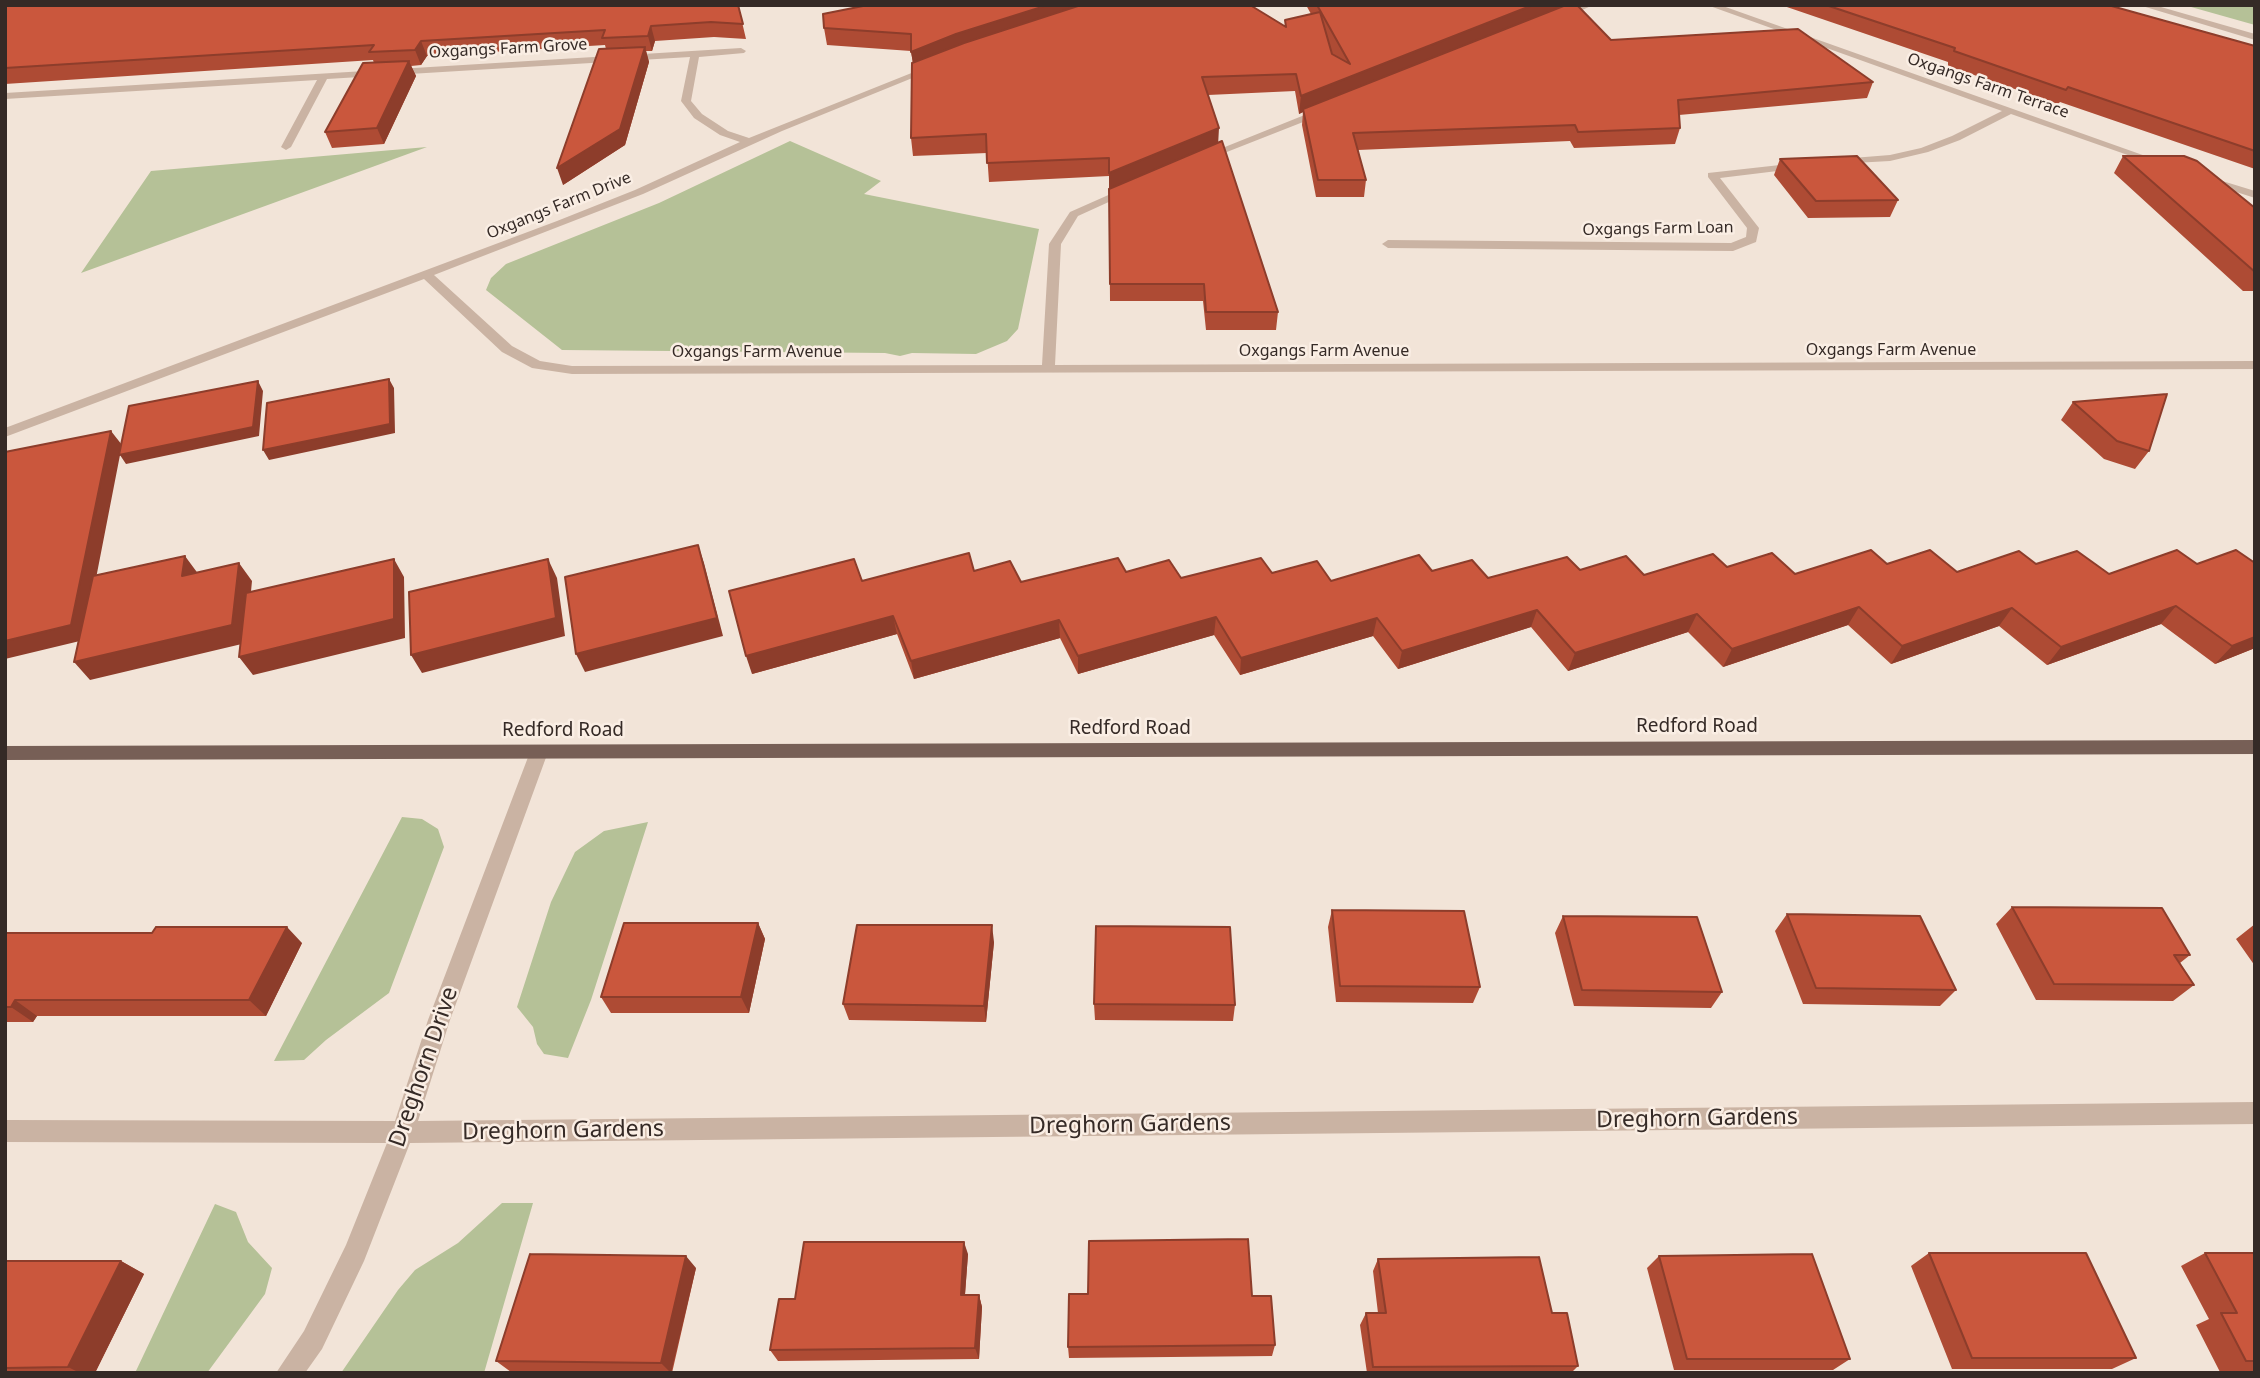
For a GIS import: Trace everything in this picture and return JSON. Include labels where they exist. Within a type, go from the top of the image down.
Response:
[{"type":"main road","name":"Redford Road","points":[[5,753],[2255,747]]},
{"type":"street","points":[[1551,20],[1589,5]]},
{"type":"street","name":"Oxgangs Farm Terrace","points":[[1711,5],[2177,169]]},
{"type":"street","points":[[2143,5],[2255,37]]},
{"type":"street","name":"Oxgangs Farm Grove","points":[[5,96],[741,51]]},
{"type":"street","points":[[695,54],[686,101],[698,116],[749,142]]},
{"type":"street","name":"Oxgangs Farm Drive","points":[[5,433],[427,275],[639,192],[749,142],[950,61]]},
{"type":"street","points":[[286,147],[324,76]]},
{"type":"street","points":[[1192,163],[1333,107]]},
{"type":"street","points":[[1822,164],[1890,158],[1924,150],[1956,138],[2008,111]]},
{"type":"street","name":"Oxgangs Farm Loan","points":[[1388,244],[1733,247],[1752,239],[1753,228],[1712,175],[1808,166]]},
{"type":"street","points":[[2190,173],[2255,195]]},
{"type":"street","points":[[1048,370],[1055,244],[1063,228],[1082,210],[1140,185]]},
{"type":"street","name":"Oxgangs Farm Avenue","points":[[427,275],[507,349],[537,365],[572,370],[2255,365]]},
{"type":"street","name":"Dreghorn Drive","points":[[289,1373],[313,1340],[355,1252],[403,1131],[439,1020],[539,752]]},
{"type":"street","name":"Dreghorn Gardens","points":[[5,1131],[403,1131],[2255,1113]]},
{"type":"green space","points":[[2184,5],[2255,7],[2255,25]]},
{"type":"green space","points":[[790,141],[881,181],[864,194],[1039,229],[1018,329],[1007,341],[976,354],[912,353],[900,356],[885,353],[562,350],[486,290],[491,278],[506,264],[659,203]]},
{"type":"green space","points":[[427,147],[364,170],[81,273],[151,171]]},
{"type":"green space","points":[[402,817],[422,819],[438,829],[444,847],[389,993],[304,1060],[274,1061]]},
{"type":"green space","points":[[648,822],[591,1000],[568,1058],[544,1054],[537,1044],[533,1027],[517,1007],[551,902],[575,852],[604,831]]},
{"type":"green space","points":[[502,1203],[533,1203],[484,1373],[341,1373],[398,1290],[415,1270],[458,1243]]},
{"type":"green space","points":[[215,1204],[236,1212],[248,1242],[272,1268],[265,1294],[207,1373],[135,1373]]},
{"type":"building","points":[[5,5],[738,5],[743,24],[711,22],[651,26],[648,36],[602,38],[605,30],[421,41],[415,50],[369,52],[374,45],[5,68]]},
{"type":"building","points":[[868,5],[1048,5],[956,34],[911,52],[911,34],[824,28],[823,14]]},
{"type":"building","points":[[1081,5],[1250,5],[1286,27],[1285,20],[1320,12],[1332,54],[1350,64],[1317,5],[1533,5],[1301,96],[1296,74],[1202,77],[1219,128],[1109,173],[1109,158],[987,163],[986,134],[911,138],[912,63]]},
{"type":"building","points":[[1566,5],[1577,5],[1611,40],[1798,29],[1873,82],[1678,100],[1680,128],[1578,132],[1575,125],[1353,133],[1366,180],[1318,180],[1303,109]]},
{"type":"building","points":[[1826,5],[2108,5],[2255,46],[2255,151],[2068,87],[2066,90],[1954,51],[1955,48]]},
{"type":"building","points":[[645,47],[620,129],[557,168],[599,49]]},
{"type":"building","points":[[409,61],[377,128],[325,132],[363,63]]},
{"type":"building","points":[[1222,141],[1278,312],[1206,312],[1204,284],[1110,284],[1109,189]]},
{"type":"building","points":[[1857,156],[1898,200],[1816,201],[1780,159]]},
{"type":"building","points":[[2123,156],[2184,156],[2197,161],[2255,208],[2255,272]]},
{"type":"building","points":[[389,379],[390,424],[263,450],[267,403]]},
{"type":"building","points":[[258,381],[253,427],[119,455],[129,406]]},
{"type":"building","points":[[2167,394],[2149,451],[2117,441],[2073,402]]},
{"type":"building","points":[[111,431],[71,625],[5,641],[5,452]]},
{"type":"building","points":[[698,545],[717,618],[576,654],[565,577]]},
{"type":"building","points":[[1871,550],[1887,564],[1930,550],[1957,572],[2019,551],[2036,564],[2077,551],[2109,574],[2177,550],[2197,564],[2236,550],[2255,563],[2255,637],[2232,646],[2176,606],[2061,647],[2012,608],[1902,646],[1859,607],[1732,649],[1697,614],[1575,653],[1537,610],[1402,651],[1377,618],[1241,658],[1216,617],[1078,656],[1059,620],[911,661],[893,616],[746,656],[729,591],[854,559],[862,581],[969,553],[974,571],[1010,561],[1021,582],[1118,558],[1126,572],[1169,560],[1181,578],[1261,558],[1272,573],[1317,561],[1331,581],[1419,555],[1432,571],[1472,560],[1488,578],[1567,557],[1580,570],[1626,556],[1644,575],[1713,554],[1727,567],[1772,553],[1795,574]]},
{"type":"building","points":[[185,556],[182,576],[239,563],[232,625],[74,662],[93,576]]},
{"type":"building","points":[[394,559],[394,619],[239,657],[246,593]]},
{"type":"building","points":[[548,559],[556,618],[411,655],[409,592]]},
{"type":"building","points":[[2012,907],[2162,908],[2190,955],[2174,955],[2194,985],[2054,984]]},
{"type":"building","points":[[1332,910],[1464,911],[1480,987],[1340,986]]},
{"type":"building","points":[[1787,914],[1920,916],[1956,990],[1816,988]]},
{"type":"building","points":[[1563,916],[1697,917],[1722,992],[1582,990]]},
{"type":"building","points":[[624,923],[758,923],[741,997],[601,997]]},
{"type":"building","points":[[857,925],[992,925],[984,1006],[843,1004]]},
{"type":"building","points":[[1096,926],[1230,927],[1235,1005],[1094,1004]]},
{"type":"building","points":[[156,927],[287,927],[249,1000],[15,1000],[11,1007],[5,1007],[5,933],[152,933]]},
{"type":"building","points":[[1248,1239],[1252,1296],[1271,1296],[1275,1345],[1068,1347],[1069,1294],[1088,1294],[1089,1241]]},
{"type":"building","points":[[804,1242],[964,1242],[961,1295],[979,1295],[975,1348],[770,1350],[779,1299],[795,1299]]},
{"type":"building","points":[[1929,1253],[2086,1253],[2136,1358],[1972,1358]]},
{"type":"building","points":[[2205,1253],[2255,1253],[2255,1361],[2246,1361],[2221,1313],[2237,1313]]},
{"type":"building","points":[[530,1254],[686,1256],[661,1363],[496,1361]]},
{"type":"building","points":[[1812,1254],[1850,1359],[1687,1359],[1659,1256]]},
{"type":"building","points":[[1539,1257],[1552,1313],[1567,1313],[1578,1366],[1373,1367],[1366,1313],[1386,1313],[1378,1259]]},
{"type":"building","points":[[5,1261],[121,1261],[68,1367],[5,1368]]}]
